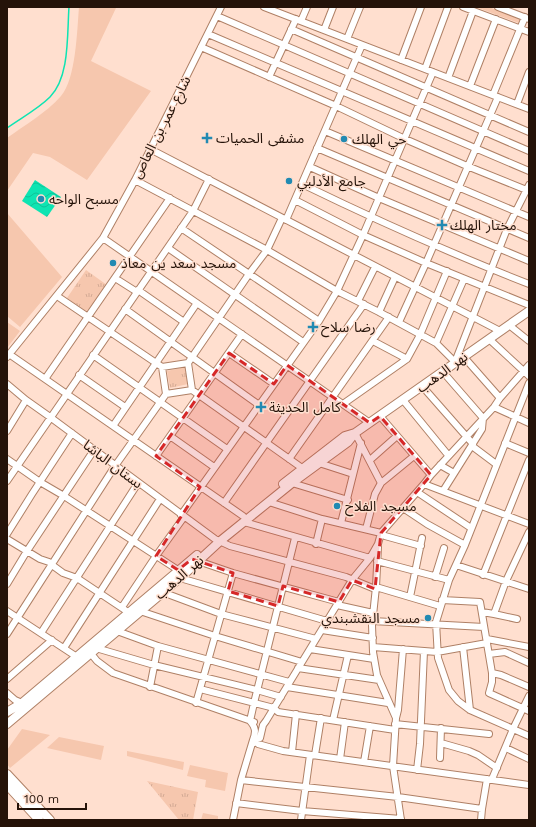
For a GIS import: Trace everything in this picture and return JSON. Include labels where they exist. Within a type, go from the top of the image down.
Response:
[{"type":"main road","name":"نهر الدهب","points":[[7,724],[91,650],[117,631],[162,592],[179,574],[302,468],[345,436],[355,433],[370,423],[443,372],[463,356],[489,340],[529,310]]},
{"type":"main road","name":"نهر الدهب","points":[[243,519],[269,502],[292,483],[348,442],[355,433]]},
{"type":"main road","name":"نهر الدهب","points":[[7,712],[22,703],[77,657],[91,650],[125,610],[198,561],[217,541]]},
{"type":"main road","points":[[7,774],[50,820]]},
{"type":"main road","points":[[7,785],[39,820]]},
{"type":"street","name":"شارع عمر بن العاص","points":[[8,355],[103,238],[135,180],[221,7]]},
{"type":"street","points":[[264,7],[279,10],[324,30],[529,109]]},
{"type":"street","points":[[269,77],[291,29],[307,7]]},
{"type":"street","points":[[324,30],[333,7]]},
{"type":"street","points":[[347,39],[360,7]]},
{"type":"street","points":[[401,60],[421,7]]},
{"type":"street","points":[[425,69],[448,7]]},
{"type":"street","points":[[463,7],[529,32]]},
{"type":"street","points":[[399,322],[483,131],[520,29],[527,18],[498,7]]},
{"type":"street","points":[[448,78],[473,11]]},
{"type":"street","points":[[217,16],[529,151]]},
{"type":"street","points":[[470,86],[496,19]]},
{"type":"street","points":[[291,29],[529,132]]},
{"type":"street","points":[[208,34],[413,120],[529,171]]},
{"type":"street","points":[[192,390],[188,363],[267,250],[295,200],[362,45]]},
{"type":"street","points":[[135,180],[267,250],[337,291],[399,322],[436,343],[455,362],[507,230],[528,189],[467,166],[405,139],[336,106],[201,47]]},
{"type":"street","points":[[7,539],[76,578],[125,610],[156,556],[200,487],[319,321],[337,291],[371,218],[433,72]]},
{"type":"street","points":[[517,104],[528,79],[529,72]]},
{"type":"street","points":[[325,131],[529,217]]},
{"type":"street","points":[[317,148],[507,230],[529,238]]},
{"type":"street","points":[[150,149],[500,331]]},
{"type":"street","points":[[310,167],[442,225],[529,260]]},
{"type":"street","points":[[7,481],[193,211],[209,179]]},
{"type":"street","points":[[302,184],[371,218],[492,270],[529,284]]},
{"type":"street","points":[[45,379],[170,198]]},
{"type":"street","points":[[295,200],[363,235],[485,287],[529,310]]},
{"type":"street","points":[[181,228],[319,321]]},
{"type":"street","points":[[103,238],[370,423]]},
{"type":"street","points":[[168,248],[303,342]]},
{"type":"street","points":[[224,503],[310,381],[361,303],[376,267]]},
{"type":"street","points":[[343,404],[407,359],[420,334],[447,271]]},
{"type":"street","points":[[379,312],[395,277]]},
{"type":"street","points":[[115,278],[184,322]]},
{"type":"street","points":[[436,343],[464,279]]},
{"type":"street","points":[[56,296],[162,367],[166,394]]},
{"type":"street","points":[[113,426],[196,303]]},
{"type":"street","points":[[125,309],[259,405]]},
{"type":"street","points":[[289,459],[389,317]]},
{"type":"street","points":[[509,325],[529,341]]},
{"type":"street","points":[[156,456],[242,334]]},
{"type":"street","points":[[489,340],[529,376]]},
{"type":"street","points":[[373,341],[407,359]]},
{"type":"street","points":[[229,353],[274,384]]},
{"type":"street","points":[[8,355],[224,503],[243,519],[295,538],[370,558]]},
{"type":"street","points":[[93,355],[227,449]]},
{"type":"street","points":[[463,356],[500,398]]},
{"type":"street","points":[[162,367],[188,363]]},
{"type":"street","points":[[395,724],[379,680],[374,659],[372,638],[378,544],[381,533],[448,456],[494,407],[529,365]]},
{"type":"street","points":[[443,372],[483,418],[482,429],[443,491]]},
{"type":"street","points":[[79,375],[125,407]]},
{"type":"street","points":[[529,383],[465,545],[449,580],[436,624],[438,658],[449,690],[458,701],[470,710],[529,736]]},
{"type":"street","name":"بستان الباشا","points":[[7,384],[26,400],[217,541],[230,546],[346,577],[376,588],[410,597],[441,603],[480,602],[482,612]]},
{"type":"street","points":[[422,386],[472,445],[496,464]]},
{"type":"street","points":[[7,634],[133,440],[166,394],[192,390],[302,468]]},
{"type":"street","points":[[7,431],[26,400]]},
{"type":"street","points":[[403,400],[448,456]]},
{"type":"street","points":[[494,407],[529,423]]},
{"type":"street","points":[[380,416],[431,475]]},
{"type":"street","points":[[7,534],[72,433]]},
{"type":"street","points":[[355,433],[381,483]]},
{"type":"street","points":[[170,436],[214,467]]},
{"type":"street","points":[[370,460],[397,436]]},
{"type":"street","points":[[341,523],[348,500],[361,443]]},
{"type":"street","points":[[505,443],[529,453]]},
{"type":"street","points":[[7,584],[94,450]]},
{"type":"street","points":[[366,529],[375,494],[381,483],[414,456]]},
{"type":"street","points":[[7,459],[40,482],[156,556],[179,574],[228,591],[327,620]]},
{"type":"street","points":[[483,575],[529,460]]},
{"type":"street","points":[[319,463],[353,474]]},
{"type":"street","points":[[440,465],[454,473]]},
{"type":"street","points":[[41,633],[138,483]]},
{"type":"street","points":[[292,483],[348,500]]},
{"type":"street","points":[[424,484],[529,524]]},
{"type":"street","points":[[417,492],[471,528]]},
{"type":"street","points":[[64,648],[160,499]]},
{"type":"street","points":[[269,502],[322,519],[381,533],[386,536],[421,546]]},
{"type":"street","points":[[403,508],[427,524],[465,545]]},
{"type":"street","points":[[316,544],[322,519]]},
{"type":"street","points":[[494,614],[506,581],[529,532]]},
{"type":"street","points":[[250,721],[295,538]]},
{"type":"street","points":[[410,597],[422,538]]},
{"type":"street","points":[[253,740],[260,738],[263,725],[352,580],[370,558],[378,544]]},
{"type":"street","points":[[435,577],[444,548]]},
{"type":"street","points":[[198,561],[233,573],[283,586],[373,613]]},
{"type":"street","points":[[377,561],[449,580]]},
{"type":"street","points":[[456,565],[529,589]]},
{"type":"street","points":[[196,703],[233,573]]},
{"type":"street","points":[[162,592],[221,614],[316,639]]},
{"type":"street","points":[[7,611],[77,657]]},
{"type":"street","points":[[140,611],[215,636],[267,650],[302,662]]},
{"type":"street","points":[[517,619],[482,612],[492,673],[492,682],[489,693],[526,710]]},
{"type":"street","points":[[372,620],[484,627]]},
{"type":"street","points":[[322,630],[372,638]]},
{"type":"street","points":[[117,631],[158,646],[261,674],[288,685],[388,703]]},
{"type":"street","points":[[7,679],[52,640]]},
{"type":"street","points":[[373,647],[437,652],[487,641],[529,647]]},
{"type":"street","points":[[150,687],[158,646]]},
{"type":"street","points":[[463,647],[470,710]]},
{"type":"street","points":[[310,649],[374,659]]},
{"type":"street","points":[[236,803],[401,820],[393,766],[395,724],[398,710],[403,649]]},
{"type":"street","points":[[91,650],[281,697]]},
{"type":"street","points":[[91,650],[97,661],[113,674],[263,725]]},
{"type":"street","points":[[417,770],[424,650]]},
{"type":"street","points":[[489,654],[505,652],[529,663]]},
{"type":"street","points":[[334,720],[348,655]]},
{"type":"street","points":[[298,668],[379,680]]},
{"type":"street","points":[[492,673],[501,674],[529,687]]},
{"type":"street","points":[[200,689],[254,702],[274,708],[278,712],[370,726],[395,724],[489,734]]},
{"type":"street","points":[[7,693],[15,700],[22,703]]},
{"type":"street","points":[[481,820],[489,779],[497,768],[513,729],[526,710],[529,696]]},
{"type":"street","points":[[292,752],[296,714]]},
{"type":"street","points":[[301,820],[305,787],[321,718]]},
{"type":"street","points":[[233,820],[241,780],[256,732],[255,726],[250,721]]},
{"type":"street","points":[[340,759],[345,722]]},
{"type":"street","points":[[364,762],[370,726]]},
{"type":"street","points":[[440,758],[441,728]]},
{"type":"street","points":[[253,740],[258,744],[292,752],[529,785]]},
{"type":"street","points":[[441,743],[478,755],[497,768]]},
{"type":"street","points":[[506,748],[529,759]]},
{"type":"street","points":[[241,780],[398,797],[482,809]]},
{"type":"highlighted area","points":[[229,353],[274,384],[287,365],[370,423],[380,416],[431,475],[381,533],[375,589],[352,580],[339,602],[283,586],[278,606],[228,591],[233,573],[192,559],[178,570],[156,556],[200,487],[156,456]]},
{"type":"green space","points":[[79,7],[116,8],[91,61],[151,91],[87,180],[50,157],[33,153],[7,191],[7,138],[49,108],[61,96],[66,88],[73,67]]},
{"type":"green space","points":[[476,7],[489,7],[520,19],[519,23]]},
{"type":"green space","points":[[7,213],[62,277],[20,327],[7,316]]},
{"type":"green space","points":[[86,270],[107,285],[87,312],[67,298]]},
{"type":"green space","points":[[7,322],[20,331],[7,348]]},
{"type":"green space","points":[[185,367],[188,384],[170,388],[167,371]]},
{"type":"green space","points":[[22,729],[50,735],[10,768],[7,764],[7,750]]},
{"type":"green space","points":[[59,737],[104,746],[101,760],[47,748]]},
{"type":"green space","points":[[127,751],[184,762],[183,770],[127,756]]},
{"type":"green space","points":[[190,765],[228,773],[225,791],[205,787],[206,780],[187,776]]},
{"type":"green space","points":[[147,781],[198,792],[193,820],[179,820]]},
{"type":"green space","points":[[203,813],[218,816],[218,820],[201,820]]},
{"type":"water","name":"مسبح الواحه","points":[[35,180],[61,197],[47,217],[22,201]]},
{"type":"waterway","points":[[7,128],[40,106],[50,97],[56,88],[61,78],[66,55],[69,7]]},
{"type":"place","name":"مشفى الحميات","points":[[207,138]]},
{"type":"place","name":"حي الهلك","points":[[344,139]]},
{"type":"place","name":"جامع الأدلبي","points":[[289,181]]},
{"type":"place","name":"مسبح الواحه","points":[[41,199]]},
{"type":"place","name":"مختار الهلك","points":[[442,225]]},
{"type":"place","name":"مسجد سعد ين معاذ","points":[[113,263]]},
{"type":"place","name":"رضا سلاح","points":[[313,327]]},
{"type":"place","name":"كامل الحديثة","points":[[261,407]]},
{"type":"place","name":"مسجد الفلاح","points":[[337,506]]},
{"type":"place","name":"مسجد النقشبندي","points":[[428,618]]}]
